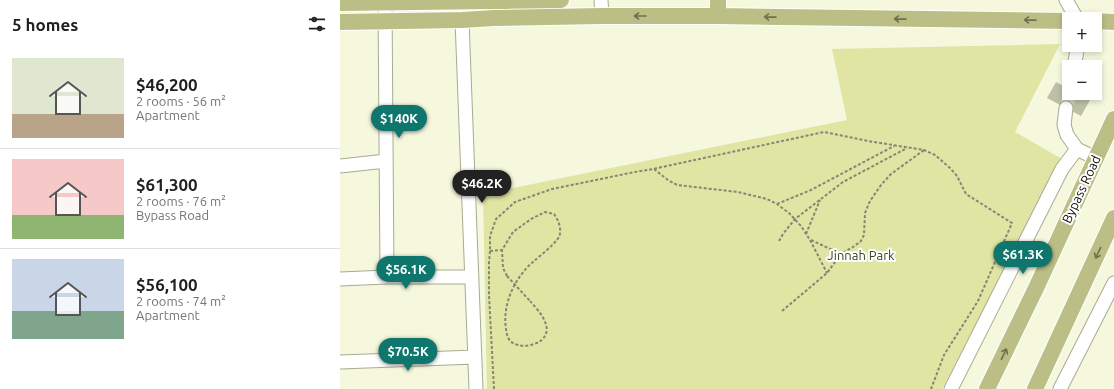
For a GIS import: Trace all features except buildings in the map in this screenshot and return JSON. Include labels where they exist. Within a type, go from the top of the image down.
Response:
[{"type":"main road","points":[[340,3],[385,1],[561,0]]},
{"type":"main road","points":[[718,0],[718,16]]},
{"type":"main road","points":[[340,22],[602,16],[718,16],[1062,21]]},
{"type":"main road","points":[[1102,21],[1114,22]]},
{"type":"main road","name":"Bypass Road","points":[[987,389],[1037,286],[1114,119]]},
{"type":"main road","points":[[1035,389],[1114,218]]},
{"type":"street","points":[[602,0],[602,16]]},
{"type":"street","points":[[1066,0],[1072,12]]},
{"type":"street","points":[[385,1],[387,277]]},
{"type":"street","points":[[494,1],[494,18]]},
{"type":"street","points":[[462,20],[476,389]]},
{"type":"street","points":[[1066,108],[1064,125],[1067,135],[1077,149],[1095,158]]},
{"type":"street","points":[[951,389],[1062,169],[1077,149]]},
{"type":"street","points":[[340,166],[386,161]]},
{"type":"street","points":[[340,279],[387,277],[472,277]]},
{"type":"street","points":[[1060,389],[1114,283]]},
{"type":"street","points":[[340,362],[475,357]]},
{"type":"path","points":[[494,389],[489,295],[490,236],[496,219],[515,202],[552,189],[824,132],[924,150],[936,155],[957,176],[966,194],[1012,223],[978,301],[944,354],[931,389]]},
{"type":"path","points":[[777,204],[811,190],[895,145]]},
{"type":"path","points":[[779,241],[782,234],[795,219],[843,182],[908,148]]},
{"type":"path","points":[[782,311],[827,272],[841,254],[861,240],[864,235],[865,213],[870,201],[890,174],[924,150]]},
{"type":"path","points":[[653,169],[676,185],[738,192],[767,199],[777,204],[795,219],[810,240],[827,272]]},
{"type":"path","points":[[806,234],[820,199]]},
{"type":"path","points":[[502,250],[503,268],[507,276],[530,301],[537,309],[545,320],[547,326],[546,332],[538,342],[524,346],[513,343],[509,340],[507,335],[505,314],[510,293],[520,277],[558,238],[560,229],[559,220],[554,214],[545,212],[531,219],[513,232],[502,250]]},
{"type":"path","points":[[810,240],[841,254]]},
{"type":"path","points":[[490,251],[502,250]]},
{"type":"green space","name":"Jinnah Park","points":[[1060,44],[1015,132],[1062,159],[942,389],[487,389],[483,194],[847,120],[832,49]]},
{"type":"tunnel","points":[[1066,108],[1068,100]]}]
